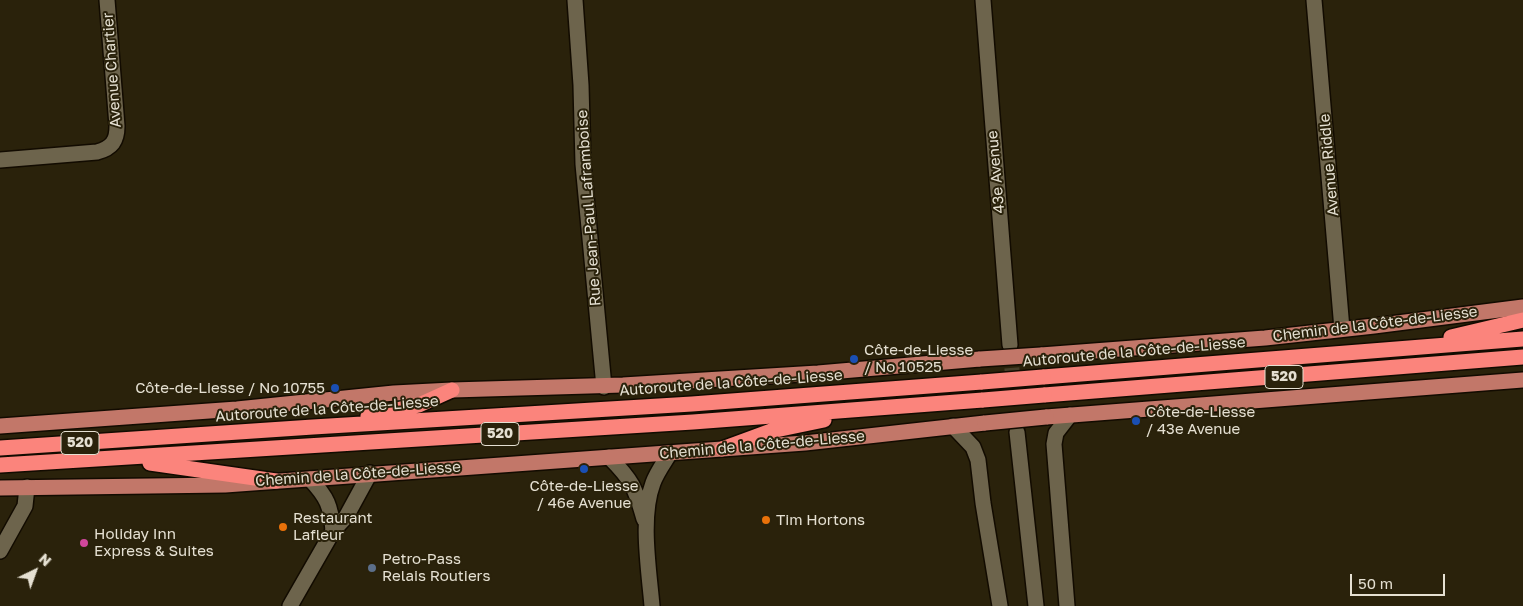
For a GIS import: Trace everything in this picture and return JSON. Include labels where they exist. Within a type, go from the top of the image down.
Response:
[{"type":"highway","points":[[1405,348],[1523,320]]},
{"type":"highway","name":"Autoroute de la Côte-de-Liesse","points":[[0,448],[702,403],[1523,339]]},
{"type":"highway","name":"520","points":[[0,465],[886,408],[1523,357]]},
{"type":"highway","points":[[313,427],[419,405],[452,390]]},
{"type":"highway","points":[[722,449],[771,431],[886,408]]},
{"type":"highway","points":[[114,458],[213,470],[276,481]]},
{"type":"main road","name":"Chemin de la Côte-de-Liesse","points":[[0,426],[228,410],[377,394],[604,386],[818,373],[1264,338],[1523,307]]},
{"type":"main road","name":"Chemin de la Côte-de-Liesse","points":[[0,488],[192,486],[310,479],[370,473],[805,443],[985,422],[1523,380]]},
{"type":"street","name":"Avenue Chartier","points":[[0,160],[97,152],[110,147],[114,143],[117,126],[107,0]]},
{"type":"street","name":"Rue Jean-Paul Laframboise","points":[[575,0],[580,68],[583,164],[604,386]]},
{"type":"street","name":"43e Avenue","points":[[982,0],[1010,345]]},
{"type":"street","name":"Avenue Riddle","points":[[1314,0],[1342,329]]},
{"type":"street","points":[[1067,606],[1054,444],[1056,433],[1070,415]]},
{"type":"street","points":[[953,426],[973,447],[978,460],[1000,606]]},
{"type":"street","points":[[1017,432],[1036,606]]},
{"type":"street","points":[[652,606],[646,528],[652,484],[670,453]]},
{"type":"street","points":[[609,457],[633,485],[646,528]]},
{"type":"street","points":[[290,606],[333,531],[346,517],[370,473]]},
{"type":"street","points":[[310,479],[329,503],[333,531]]},
{"type":"street","points":[[0,551],[26,506],[27,488]]},
{"type":"tunnel","points":[[1010,345],[1017,432]]},
{"type":"place","name":"Côte-de-Liesse / No 10525","points":[[854,359]]},
{"type":"place","name":"Côte-de-Liesse / No 10755","points":[[335,388]]},
{"type":"place","name":"Côte-de-Liesse / 43e Avenue","points":[[1136,421]]},
{"type":"place","name":"Côte-de-Liesse / 46e Avenue","points":[[584,469]]},
{"type":"place","name":"Tim Hortons","points":[[766,520]]},
{"type":"place","name":"Restaurant Lafleur","points":[[283,527]]},
{"type":"place","name":"Holiday Inn Express & Suites","points":[[84,543]]},
{"type":"place","name":"Petro-Pass Relais Routiers","points":[[372,568]]}]
